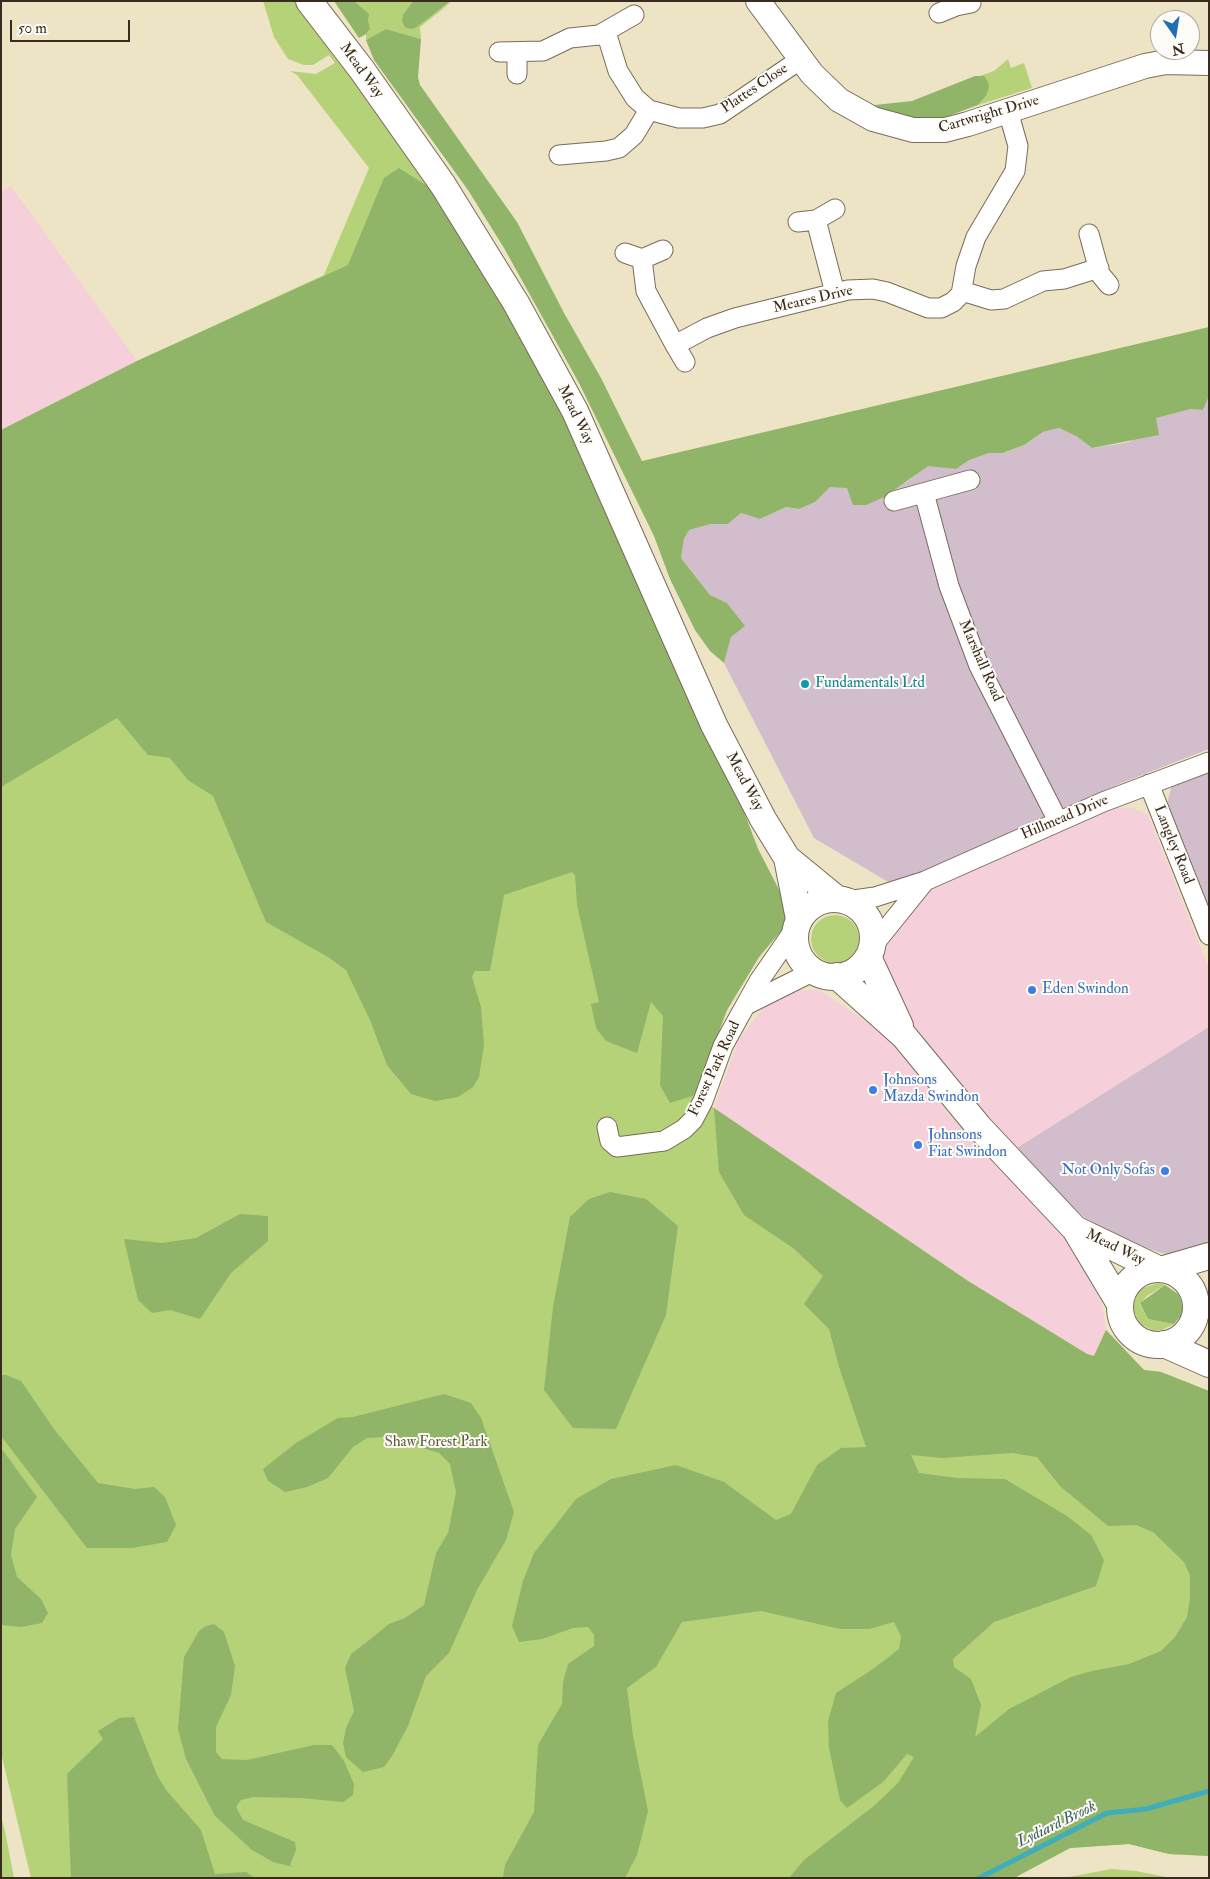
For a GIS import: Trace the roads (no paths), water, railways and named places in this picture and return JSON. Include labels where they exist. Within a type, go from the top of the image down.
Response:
[{"type":"main road","name":"Mead Way","points":[[309,1],[362,70],[443,185],[516,303],[575,411],[714,725],[763,818],[787,858],[798,923]]},
{"type":"main road","name":"Mead Way","points":[[787,858],[842,900]]},
{"type":"main road","points":[[842,900],[857,906],[868,920],[872,936],[869,952],[860,966],[849,973],[826,974],[804,963],[797,952],[795,939],[798,923],[815,904],[842,900]]},
{"type":"main road","name":"Mead Way","points":[[869,952],[904,1036]]},
{"type":"main road","name":"Mead Way","points":[[826,974],[904,1036],[979,1127],[1075,1229],[1120,1304]]},
{"type":"main road","name":"Mead Way","points":[[1075,1229],[1160,1268]]},
{"type":"main road","points":[[1160,1268],[1183,1278],[1192,1288],[1202,1310],[1185,1334],[1175,1341],[1164,1344],[1152,1344],[1131,1334],[1121,1315],[1120,1304],[1129,1283],[1137,1275],[1160,1268],[1209,1256]]},
{"type":"main road","points":[[1164,1344],[1209,1364]]},
{"type":"street","name":"Cartwright Drive","points":[[758,1],[812,74],[839,100],[873,119],[897,127],[927,132],[945,130],[1008,111],[1145,66],[1166,62],[1209,63]]},
{"type":"street","points":[[517,74],[508,52],[543,51],[570,38],[593,36],[606,32],[634,15]]},
{"type":"street","name":"Plattes Close","points":[[606,32],[622,80],[635,98],[649,110],[679,118],[712,116],[726,109],[801,59]]},
{"type":"street","points":[[559,155],[606,151],[618,148],[634,135],[649,110]]},
{"type":"street","points":[[1008,111],[1018,146],[1018,163],[976,237],[966,266],[962,290],[991,300],[1004,299],[1043,281],[1064,280],[1098,268]]},
{"type":"street","points":[[835,209],[807,221],[835,293]]},
{"type":"street","points":[[1089,234],[1098,268],[1109,285]]},
{"type":"street","points":[[663,250],[634,256],[646,292],[685,362]]},
{"type":"street","name":"Meares Drive","points":[[675,345],[726,320],[853,289],[873,289],[934,309],[953,302],[962,290]]},
{"type":"street","points":[[894,502],[970,480]]},
{"type":"street","name":"Marshall Road","points":[[924,493],[949,586],[980,666],[1058,821]]},
{"type":"street","name":"Hillmead Drive","points":[[842,900],[875,896],[925,881],[1058,821],[1209,762]]},
{"type":"street","name":"Langley Road","points":[[1149,784],[1209,935]]},
{"type":"street","name":"Hillmead Drive","points":[[869,952],[925,881]]},
{"type":"street","name":"Forest Park Road","points":[[607,1127],[610,1141],[617,1147],[664,1141],[684,1129],[699,1111],[723,1046],[748,1004],[759,981],[798,923]]},
{"type":"street","name":"Forest Park Road","points":[[748,1004],[826,974]]},
{"type":"waterway","name":"Lydiard Brook","points":[[979,1878],[1107,1813],[1146,1809],[1209,1791]]},
{"type":"place","name":"Fundamentals Ltd","points":[[805,684]]},
{"type":"place","name":"Eden Swindon","points":[[1032,990]]},
{"type":"place","name":"Johnsons Mazda Swindon","points":[[873,1090]]},
{"type":"place","name":"Johnsons Fiat Swindon","points":[[918,1145]]},
{"type":"place","name":"Not Only Sofas","points":[[1165,1171]]},
{"type":"park label","name":"Shaw Forest Park","points":[[436,1443]]}]
